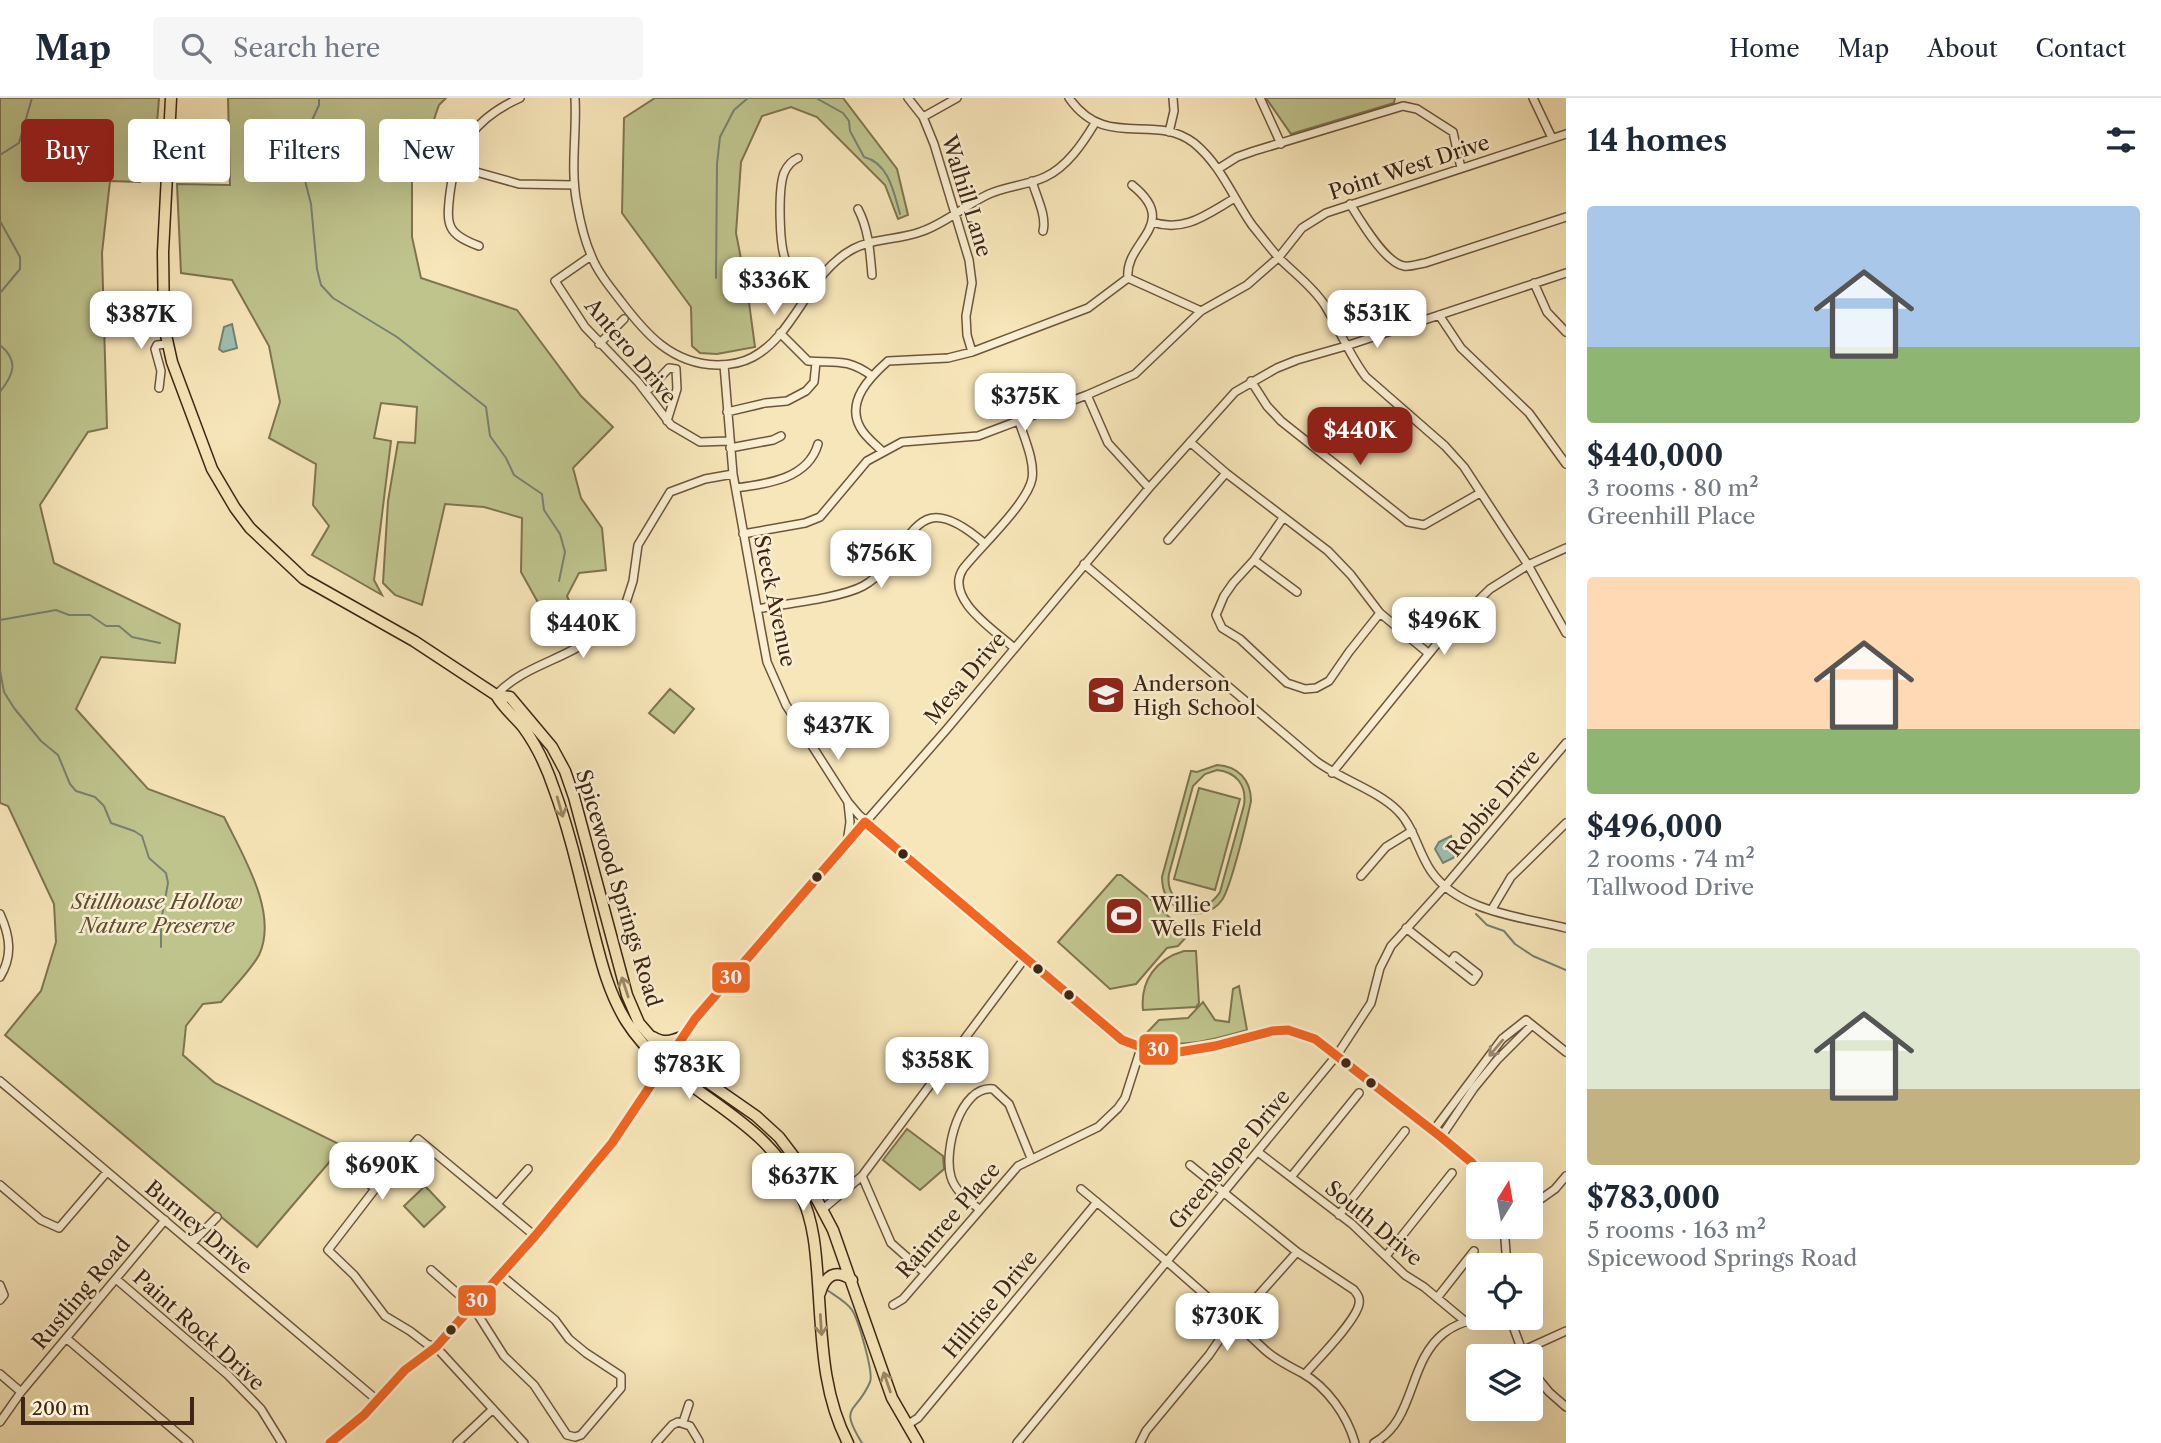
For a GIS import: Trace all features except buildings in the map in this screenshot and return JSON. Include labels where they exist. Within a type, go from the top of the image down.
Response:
[{"type":"main road","name":"Spicewood Springs Road","points":[[171,98],[162,289],[164,326],[179,384],[212,470],[235,508],[268,547],[303,579],[414,642],[496,695],[510,697],[533,721],[552,747],[570,785],[615,953],[634,1012],[668,1060],[770,1146],[798,1187],[813,1234],[829,1394],[848,1443]]},
{"type":"main road","name":"Spicewood Springs Road","points":[[496,695],[530,739],[551,781],[606,979],[625,1019],[640,1041],[756,1116],[771,1129],[797,1160],[823,1209],[852,1280],[892,1398],[918,1443]]},
{"type":"main road","points":[[551,781],[559,780],[570,785]]},
{"type":"main road","points":[[596,942],[601,943],[606,954],[615,953]]},
{"type":"main road","points":[[648,1034],[665,1042],[684,1036]]},
{"type":"main road","points":[[785,1166],[799,1179],[814,1202],[823,1209]]},
{"type":"main road","points":[[807,1211],[823,1209]]},
{"type":"main road","points":[[813,1234],[818,1215],[823,1209]]},
{"type":"main road","points":[[819,1299],[825,1280],[831,1275],[843,1274],[852,1280]]},
{"type":"street","points":[[479,126],[489,116],[520,98]]},
{"type":"street","points":[[575,98],[574,185],[591,256],[610,288],[660,346],[688,361],[704,365],[724,365],[757,355],[780,333],[833,263],[853,249],[869,242],[918,233],[988,195],[1044,178],[1063,165],[1095,123]]},
{"type":"street","name":"Walhill Lane","points":[[908,98],[923,117],[934,144],[971,270],[966,316],[967,335],[972,352]]},
{"type":"street","points":[[923,117],[957,98]]},
{"type":"street","points":[[1069,98],[1095,123],[1127,130],[1169,132],[1192,142],[1219,169],[1252,225],[1323,303],[1366,377],[1445,446],[1464,467],[1528,565],[1566,632]]},
{"type":"street","points":[[1169,132],[1174,111],[1173,98]]},
{"type":"street","points":[[1260,98],[1281,144]]},
{"type":"street","points":[[1533,98],[1552,138]]},
{"type":"street","points":[[1219,169],[1237,158],[1409,106],[1453,132],[1461,168]]},
{"type":"street","name":"Point West Drive","points":[[882,452],[902,442],[978,436],[1135,374],[1201,311],[1247,285],[1279,257],[1302,228],[1326,212],[1566,134]]},
{"type":"street","points":[[798,158],[792,160],[788,166],[782,182],[781,243],[791,270],[812,289]]},
{"type":"street","points":[[479,173],[519,184],[574,185]]},
{"type":"street","points":[[1032,181],[1043,217],[1043,231]]},
{"type":"street","points":[[453,182],[449,225],[457,237],[479,246]]},
{"type":"street","points":[[1128,278],[1131,255],[1144,240],[1152,222],[1148,203],[1132,185]]},
{"type":"street","points":[[1152,222],[1166,226],[1187,224],[1235,198]]},
{"type":"street","points":[[1350,205],[1387,255],[1401,266],[1425,263],[1566,217]]},
{"type":"street","points":[[858,209],[864,220],[873,275]]},
{"type":"street","name":"Antero Drive","points":[[591,256],[555,281],[599,344],[646,392],[667,421],[679,432],[700,442],[729,445],[774,440],[781,436]]},
{"type":"street","name":"Mesa Drive","points":[[330,1443],[364,1415],[405,1370],[436,1346],[535,1236],[612,1143],[716,992],[947,729],[1013,647],[1224,402],[1251,381],[1297,360],[1566,273]]},
{"type":"street","points":[[743,534],[805,523],[820,517],[867,461],[882,452],[865,435],[856,415],[860,396],[872,376],[893,360],[948,358],[972,352],[1088,308],[1128,278]]},
{"type":"street","points":[[1128,278],[1201,311]]},
{"type":"street","points":[[1534,283],[1547,312],[1566,332]]},
{"type":"street","points":[[1439,315],[1461,348],[1529,413],[1566,464]]},
{"type":"street","points":[[599,344],[624,319]]},
{"type":"street","points":[[780,333],[808,361],[844,362],[855,365],[872,376]]},
{"type":"street","points":[[159,388],[161,371],[155,349],[157,345],[167,344]]},
{"type":"street","points":[[727,412],[765,402],[787,401],[806,391],[814,382],[816,362]]},
{"type":"street","name":"Steck Avenue","points":[[724,365],[733,474],[767,662],[774,682],[797,723],[848,803],[865,822],[1112,1033],[1141,1048],[1164,1053],[1187,1052],[1272,1031],[1288,1030],[1315,1039],[1470,1162]]},
{"type":"street","points":[[646,392],[670,368],[676,369],[677,389],[667,421]]},
{"type":"street","points":[[1251,381],[1267,406],[1281,421],[1408,522],[1424,525],[1480,493]]},
{"type":"street","points":[[1087,395],[1108,443],[1149,488]]},
{"type":"street","points":[[1013,647],[974,612],[960,595],[959,576],[1020,503],[1032,478],[1019,421]]},
{"type":"street","points":[[1190,442],[1339,561],[1380,613],[1429,653]]},
{"type":"street","points":[[736,488],[778,482],[811,460],[818,444]]},
{"type":"street","points":[[1168,540],[1226,473]]},
{"type":"street","points":[[496,695],[520,674],[591,639],[621,618],[633,581],[638,545],[670,492],[693,483],[733,474]]},
{"type":"street","points":[[1283,518],[1254,560],[1224,596],[1217,611],[1217,620],[1222,628],[1240,639],[1293,687],[1316,688],[1329,681],[1380,613]]},
{"type":"street","points":[[757,609],[860,588],[878,573],[916,528],[932,519],[951,519],[984,543]]},
{"type":"street","points":[[1332,773],[1429,653],[1490,589],[1528,565],[1566,548]]},
{"type":"street","points":[[1254,560],[1297,592]]},
{"type":"street","points":[[1084,564],[1298,747],[1332,773],[1390,804],[1405,819],[1433,873],[1464,899],[1566,928]]},
{"type":"street","name":"Robbie Drive","points":[[1446,885],[1566,743]]},
{"type":"street","points":[[847,844],[850,822],[848,803]]},
{"type":"street","points":[[1492,909],[1511,877],[1566,823]]},
{"type":"street","points":[[1361,876],[1386,847],[1412,831]]},
{"type":"street","name":"Greenslope Drive","points":[[1017,1443],[1337,1055],[1371,1003],[1386,954],[1446,885]]},
{"type":"street","points":[[0,914],[9,943],[7,963],[0,977]]},
{"type":"street","points":[[1406,928],[1450,963]]},
{"type":"street","points":[[823,1209],[862,1176],[1025,958]]},
{"type":"street","points":[[1433,1131],[1503,1039],[1526,1020],[1566,1052]]},
{"type":"street","points":[[1441,1137],[1474,1088],[1532,1025]]},
{"type":"street","name":"Raintree Place","points":[[893,1305],[903,1299],[1012,1172],[1031,1158],[1090,1132],[1108,1119],[1125,1098],[1141,1048]]},
{"type":"street","name":"Burney Drive","points":[[0,1080],[377,1399]]},
{"type":"street","points":[[979,1209],[955,1186],[948,1167],[956,1121],[982,1089],[993,1089],[1009,1104],[1031,1158]]},
{"type":"street","points":[[1291,1177],[1359,1093]]},
{"type":"street","points":[[1339,1215],[1405,1131]]},
{"type":"street","points":[[524,1443],[436,1346],[427,1344],[385,1316],[354,1275],[328,1250],[418,1139],[535,1236]]},
{"type":"street","name":"South Drive","points":[[1258,1152],[1339,1215],[1405,1275],[1466,1322]]},
{"type":"street","points":[[341,1158],[375,1189]]},
{"type":"street","points":[[1190,1165],[1297,1252],[1359,1296],[1359,1303],[1351,1320],[1305,1374]]},
{"type":"street","points":[[497,1205],[528,1168]]},
{"type":"street","points":[[0,1185],[41,1220],[51,1227],[59,1228],[107,1172]]},
{"type":"street","points":[[1386,1256],[1452,1173]]},
{"type":"street","points":[[862,1176],[891,1243],[926,1273]]},
{"type":"street","points":[[1544,1197],[1566,1176]]},
{"type":"street","points":[[1081,1189],[1168,1261],[1268,1353],[1305,1374],[1322,1389],[1345,1416],[1355,1443]]},
{"type":"street","name":"Hillrise Drive","points":[[907,1424],[918,1418],[1097,1202]]},
{"type":"street","points":[[192,1243],[216,1217]]},
{"type":"street","name":"Rustling Road","points":[[0,1422],[21,1392],[164,1220]]},
{"type":"street","points":[[1437,1298],[1474,1251]]},
{"type":"street","points":[[1140,1443],[1146,1431],[1222,1336],[1297,1252]]},
{"type":"street","points":[[431,1270],[473,1307],[504,1356],[534,1385],[567,1440],[581,1435],[621,1388],[621,1376],[569,1339],[555,1320],[501,1275]]},
{"type":"street","name":"Paint Rock Drive","points":[[116,1279],[228,1375],[261,1409],[282,1443]]},
{"type":"street","points":[[0,1285],[4,1295],[0,1300]]},
{"type":"street","points":[[1374,1443],[1389,1432],[1398,1420],[1420,1365],[1434,1343],[1443,1334],[1466,1322]]},
{"type":"street","points":[[1542,1344],[1566,1331]]},
{"type":"street","points":[[66,1338],[189,1443]]},
{"type":"street","points":[[0,1374],[21,1392]]},
{"type":"street","points":[[1543,1384],[1566,1407]]},
{"type":"street","points":[[683,1422],[689,1404]]},
{"type":"street","points":[[457,1443],[493,1409]]},
{"type":"street","points":[[683,1422],[694,1431],[699,1441]]},
{"type":"street","points":[[656,1443],[672,1425],[683,1422]]},
{"type":"green space","name":"Stillhouse Hollow Nature Preserve","points":[[0,98],[159,98],[157,119],[128,119],[128,182],[114,181],[114,119],[21,119],[21,182],[110,182],[102,253],[107,428],[88,432],[40,505],[54,563],[180,624],[175,663],[101,657],[76,709],[148,789],[224,817],[256,884],[261,903],[264,939],[259,955],[221,1002],[203,1004],[186,1026],[183,1055],[215,1083],[343,1146],[257,1247],[5,1035],[41,991],[56,942],[54,904],[8,806],[0,803]]},
{"type":"green space","points":[[228,98],[446,98],[439,105],[434,119],[379,119],[379,182],[412,182],[412,237],[421,278],[517,310],[581,396],[613,427],[573,468],[581,498],[602,528],[606,570],[579,573],[567,596],[576,617],[541,608],[521,572],[522,518],[484,507],[445,504],[422,605],[395,595],[383,583],[388,501],[398,442],[415,443],[417,407],[381,403],[374,438],[391,441],[374,580],[382,595],[312,555],[329,526],[313,505],[316,464],[269,438],[280,402],[269,346],[232,280],[181,273],[177,184],[230,185]]},
{"type":"green space","points":[[655,98],[843,98],[897,169],[908,215],[898,219],[885,185],[817,117],[791,107],[762,116],[741,162],[736,233],[755,347],[717,354],[700,353],[692,346],[691,307],[622,213],[624,118]]},
{"type":"green space","points":[[1266,98],[1395,98],[1394,103],[1291,134]]},
{"type":"green space","points":[[670,689],[694,709],[674,733],[649,713]]},
{"type":"green space","points":[[1217,765],[1237,771],[1249,787],[1251,801],[1226,893],[1213,909],[1196,914],[1184,912],[1171,903],[1164,891],[1162,877],[1191,771],[1197,772]],"holes":[[[1224,771],[1235,777],[1242,786],[1244,805],[1220,892],[1213,901],[1204,906],[1186,906],[1172,894],[1169,874],[1193,786],[1205,774]]]},
{"type":"green space","points":[[1199,788],[1240,799],[1215,890],[1174,879]]},
{"type":"green space","name":"Willie Wells Field","points":[[1117,875],[1121,875],[1148,897],[1188,935],[1178,946],[1167,948],[1136,984],[1110,989],[1058,942]]},
{"type":"green space","points":[[1184,951],[1196,951],[1199,1003],[1196,1007],[1143,1010],[1144,990],[1152,973],[1165,960]]},
{"type":"green space","points":[[1239,986],[1247,1030],[1181,1044],[1140,1040],[1159,1020],[1188,1018],[1203,1002],[1215,1020],[1229,1022],[1233,989]]},
{"type":"green space","points":[[907,1129],[943,1156],[944,1169],[920,1190],[883,1160]]},
{"type":"green space","points":[[425,1186],[445,1207],[424,1227],[404,1206]]},
{"type":"shaded area","points":[[232,324],[237,348],[223,352],[219,349],[224,327]]},
{"type":"shaded area","points":[[1451,836],[1457,856],[1443,863],[1435,849],[1439,842]]},
{"type":"waterway","points":[[0,155],[19,143],[32,98]]},
{"type":"waterway","points":[[319,98],[319,105],[302,142],[300,161],[311,204],[321,285],[333,298],[397,337],[486,407],[490,436],[514,475],[542,494],[544,510],[560,534],[565,552],[559,581]]},
{"type":"waterway","points":[[716,278],[717,164],[720,137],[734,110],[748,98]]},
{"type":"waterway","points":[[816,98],[843,113],[849,121],[850,131],[864,157],[872,160],[885,172],[900,214]]},
{"type":"waterway","points":[[0,221],[20,257],[20,269],[0,293]]},
{"type":"waterway","points":[[0,345],[12,362],[9,379],[0,392]]},
{"type":"waterway","points":[[0,620],[56,610],[69,615],[90,615],[106,626],[119,626],[132,637],[160,643]]},
{"type":"waterway","points":[[0,670],[4,692],[41,741],[58,755],[70,784],[76,791],[95,797],[104,806],[111,823],[142,836],[149,858],[166,873],[168,883],[161,921],[161,947]]},
{"type":"waterway","points":[[1476,914],[1487,925],[1504,931],[1515,944],[1533,956],[1566,970]]},
{"type":"waterway","points":[[827,1290],[852,1310],[868,1358],[870,1382],[850,1415],[862,1443]]},
{"type":"transit line","name":"30","points":[[865,822],[1122,1040],[1141,1047],[1179,1052],[1272,1031],[1288,1030],[1315,1039],[1471,1162]]},
{"type":"transit line","name":"30","points":[[330,1443],[364,1415],[405,1370],[436,1347],[535,1236],[612,1143],[695,1019],[865,822]]},
{"type":"place","name":"Anderson High School","points":[[1106,695]]},
{"type":"place","name":"Willie Wells Field","points":[[1124,916]]}]
